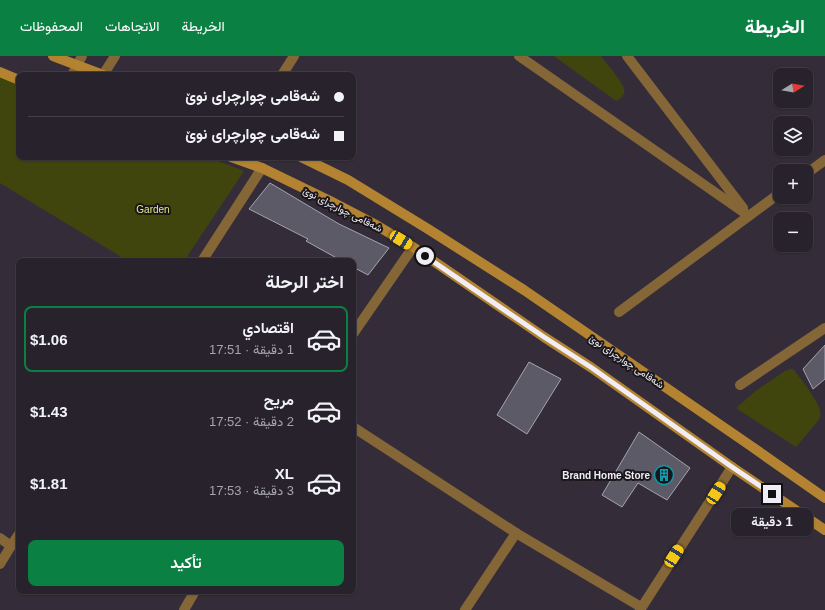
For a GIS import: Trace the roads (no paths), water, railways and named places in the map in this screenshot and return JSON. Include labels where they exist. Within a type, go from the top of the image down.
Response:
[{"type":"street","points":[[53,56],[80,61],[98,72]]},
{"type":"street","points":[[105,72],[115,56]]},
{"type":"street","points":[[284,72],[294,56]]},
{"type":"street","points":[[518,56],[749,216]]},
{"type":"street","points":[[627,56],[749,216]]},
{"type":"street","points":[[74,72],[80,61]]},
{"type":"street","points":[[0,72],[16,79]]},
{"type":"street","name":"شەقامی چوارچرای نوێ","points":[[239,160],[262,168],[370,221],[413,247],[592,368],[732,467],[825,530]]},
{"type":"street","name":"شەقامی چوارچرای نوێ","points":[[306,160],[348,180],[428,228],[524,290],[825,498]]},
{"type":"street","points":[[813,169],[825,160]]},
{"type":"street","points":[[204,258],[262,168]]},
{"type":"street","points":[[619,312],[773,198]]},
{"type":"street","points":[[356,330],[413,247]]},
{"type":"street","points":[[740,385],[825,328]]},
{"type":"street","points":[[356,429],[516,533],[640,609],[732,467]]},
{"type":"street","points":[[465,610],[516,533]]},
{"type":"street","points":[[0,538],[11,546]]},
{"type":"street","points":[[0,564],[16,538]]},
{"type":"street","points":[[184,610],[193,594]]},
{"type":"place","name":"Brand Home Store","points":[[664,475]]},
{"type":"park label","name":"Garden","points":[[153,209]]}]
